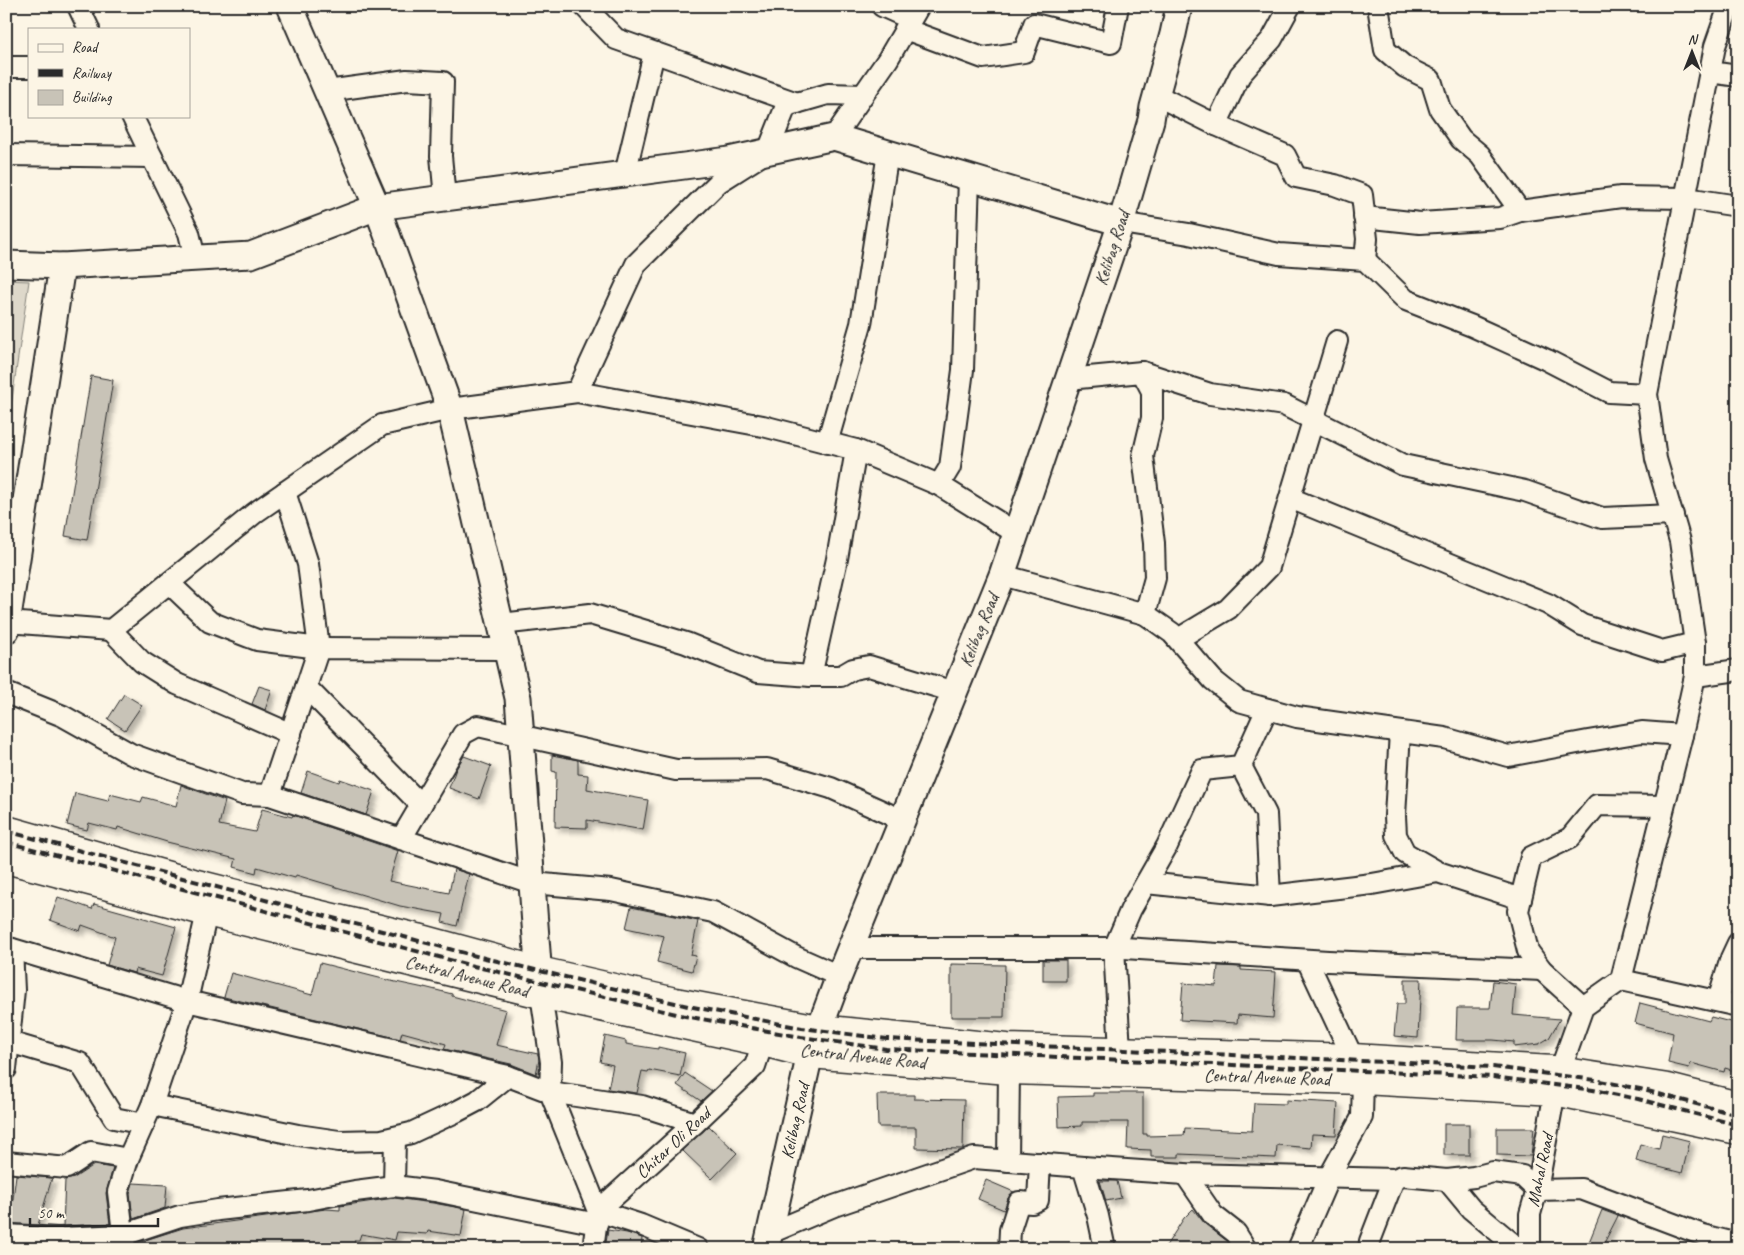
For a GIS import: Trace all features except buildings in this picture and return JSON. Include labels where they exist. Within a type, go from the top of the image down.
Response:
[{"type":"main road","points":[[6,830],[193,883],[296,910],[418,938],[540,983],[675,1002],[815,1041],[1120,1050],[1358,1069]]},
{"type":"main road","name":"Central Avenue Road","points":[[6,859],[207,912],[540,983],[764,1042],[815,1041],[1009,1070],[1358,1069],[1558,1081],[1738,1130]]},
{"type":"main road","points":[[1558,1081],[1668,1088],[1738,1106]]},
{"type":"street","points":[[78,6],[89,28]]},
{"type":"street","points":[[290,6],[377,207],[450,409],[518,698],[540,983],[551,1062],[550,1092],[597,1217],[593,1249]]},
{"type":"street","points":[[584,6],[616,39],[797,103]]},
{"type":"street","points":[[882,6],[911,18],[983,58],[1024,52],[1034,24],[1110,43],[1118,6]]},
{"type":"street","name":"Kelibag Road","points":[[768,1241],[815,1041],[850,948],[1002,575],[1121,223],[1158,92],[1179,6]]},
{"type":"street","points":[[1216,125],[1240,75],[1272,38],[1290,6]]},
{"type":"street","points":[[1378,6],[1384,50],[1405,68],[1431,80],[1440,108],[1461,139],[1480,155],[1520,211]]},
{"type":"street","points":[[1664,806],[1597,806],[1570,838],[1531,857],[1518,912],[1528,951],[1542,970],[1583,1007],[1621,980],[1682,735],[1696,676],[1696,643],[1680,541],[1656,459],[1647,394],[1715,46],[1729,6]]},
{"type":"street","points":[[834,137],[888,59],[911,18]]},
{"type":"street","points":[[625,174],[654,53]]},
{"type":"street","points":[[6,67],[28,67]]},
{"type":"street","points":[[1710,72],[1738,76]]},
{"type":"street","points":[[327,91],[407,80],[443,82],[441,156],[445,198]]},
{"type":"street","points":[[1158,92],[1162,98],[1216,125],[1285,155],[1296,177],[1335,185],[1362,195],[1367,239],[1365,260]]},
{"type":"street","points":[[577,392],[636,264],[719,182],[768,151],[786,106],[828,94],[863,95]]},
{"type":"street","points":[[133,118],[189,232],[195,258]]},
{"type":"street","points":[[6,264],[62,266],[251,255],[377,207],[729,160],[834,137],[1121,223],[1189,234],[1279,254],[1365,260],[1406,300],[1472,326],[1547,360],[1609,392],[1647,394]]},
{"type":"street","points":[[827,442],[861,324],[888,153]]},
{"type":"street","points":[[6,155],[152,157]]},
{"type":"street","points":[[939,485],[950,467],[963,370],[969,177]]},
{"type":"street","points":[[1364,217],[1420,223],[1500,218],[1520,211],[1621,197],[1686,198],[1738,206]]},
{"type":"street","points":[[62,266],[7,626],[111,630],[256,512],[382,425],[450,409],[577,392],[763,426],[856,450],[939,485],[1016,533]]},
{"type":"street","points":[[1178,639],[1228,609],[1269,567],[1337,341]]},
{"type":"street","points":[[1068,379],[1142,372],[1210,394],[1284,405],[1403,465],[1525,491],[1602,518],[1672,515]]},
{"type":"street","points":[[1142,372],[1152,391],[1152,418],[1143,456],[1154,543],[1155,578],[1145,614]]},
{"type":"street","points":[[811,676],[837,560],[856,450]]},
{"type":"street","points":[[270,795],[319,648],[308,564],[285,492]]},
{"type":"street","points":[[1290,498],[1548,604],[1582,625],[1662,651],[1696,643]]},
{"type":"street","points":[[1002,575],[1145,614],[1172,633],[1213,680],[1239,702],[1297,717],[1444,738],[1508,756],[1588,740],[1642,732],[1682,735]]},
{"type":"street","points":[[169,583],[210,622],[257,640],[319,648],[507,649]]},
{"type":"street","points":[[501,624],[590,614],[686,643],[758,672],[841,676],[853,669],[869,666],[954,692]]},
{"type":"street","points":[[111,630],[142,662],[177,684],[291,734]]},
{"type":"street","points":[[1696,676],[1738,670]]},
{"type":"street","points":[[306,686],[421,805]]},
{"type":"street","points":[[6,693],[63,716],[131,754],[242,794],[270,795],[532,883],[611,890],[713,912],[796,957],[839,976]]},
{"type":"street","points":[[1240,766],[1267,709]]},
{"type":"street","points":[[401,839],[463,734],[478,726],[676,770],[767,769],[831,788],[902,820]]},
{"type":"street","points":[[1400,732],[1395,816],[1396,835],[1405,853],[1438,872],[1521,899]]},
{"type":"street","points":[[1120,1050],[1114,948],[1131,909],[1167,846],[1202,770],[1240,766]]},
{"type":"street","points":[[1240,766],[1266,814],[1270,896]]},
{"type":"street","points":[[1146,883],[1270,896],[1372,884],[1438,872]]},
{"type":"street","points":[[124,1242],[118,1192],[128,1159],[152,1106],[187,1001],[207,912]]},
{"type":"street","points":[[1718,1001],[1731,958],[1738,943]]},
{"type":"street","points":[[6,1069],[14,990],[9,948],[187,1001],[508,1076],[550,1092],[642,1106],[695,1123]]},
{"type":"street","points":[[850,948],[1114,948],[1307,960],[1542,970]]},
{"type":"street","points":[[1298,1249],[1329,1177],[1362,1117],[1358,1069],[1307,960]]},
{"type":"street","points":[[1621,980],[1738,1006]]},
{"type":"street","name":"Mahal Road","points":[[1532,1249],[1530,1244],[1530,1214],[1537,1190],[1558,1081],[1583,1007]]},
{"type":"street","points":[[9,1042],[80,1063],[114,1118],[144,1124]]},
{"type":"street","name":"Chitar Oli Road","points":[[597,1217],[755,1066],[764,1042]]},
{"type":"street","points":[[1008,1161],[1009,1070]]},
{"type":"street","points":[[152,1106],[298,1135],[339,1141],[382,1140],[411,1133],[456,1112],[477,1101],[508,1076]]},
{"type":"street","points":[[394,1186],[395,1137]]},
{"type":"street","points":[[6,1162],[67,1168],[91,1152],[128,1159]]},
{"type":"street","points":[[768,1241],[842,1203],[974,1158],[1185,1174],[1394,1179],[1403,1176],[1447,1180],[1474,1177],[1493,1172],[1522,1176],[1537,1190],[1581,1189],[1703,1235],[1738,1244]]},
{"type":"street","points":[[1010,1249],[1010,1230],[1019,1202],[1032,1203],[1038,1200],[1040,1163]]},
{"type":"street","points":[[1083,1167],[1098,1216],[1105,1249]]},
{"type":"street","points":[[1185,1174],[1213,1215],[1236,1232],[1246,1249]]},
{"type":"street","points":[[1370,1249],[1370,1241],[1394,1179]]},
{"type":"street","points":[[1447,1180],[1470,1209],[1519,1249]]},
{"type":"street","points":[[6,1235],[124,1242],[180,1216],[308,1200],[394,1186],[597,1217],[640,1226],[698,1249]]},
{"type":"shaded area","points":[[6,280],[29,281],[6,441]]},
{"type":"railway","points":[[6,831],[472,955],[688,1006],[802,1028],[887,1039],[1493,1067],[1595,1080],[1640,1089],[1738,1115]]},
{"type":"railway","points":[[6,842],[469,965],[685,1016],[801,1037],[886,1049],[1493,1077],[1593,1090],[1638,1099],[1738,1125]]}]
